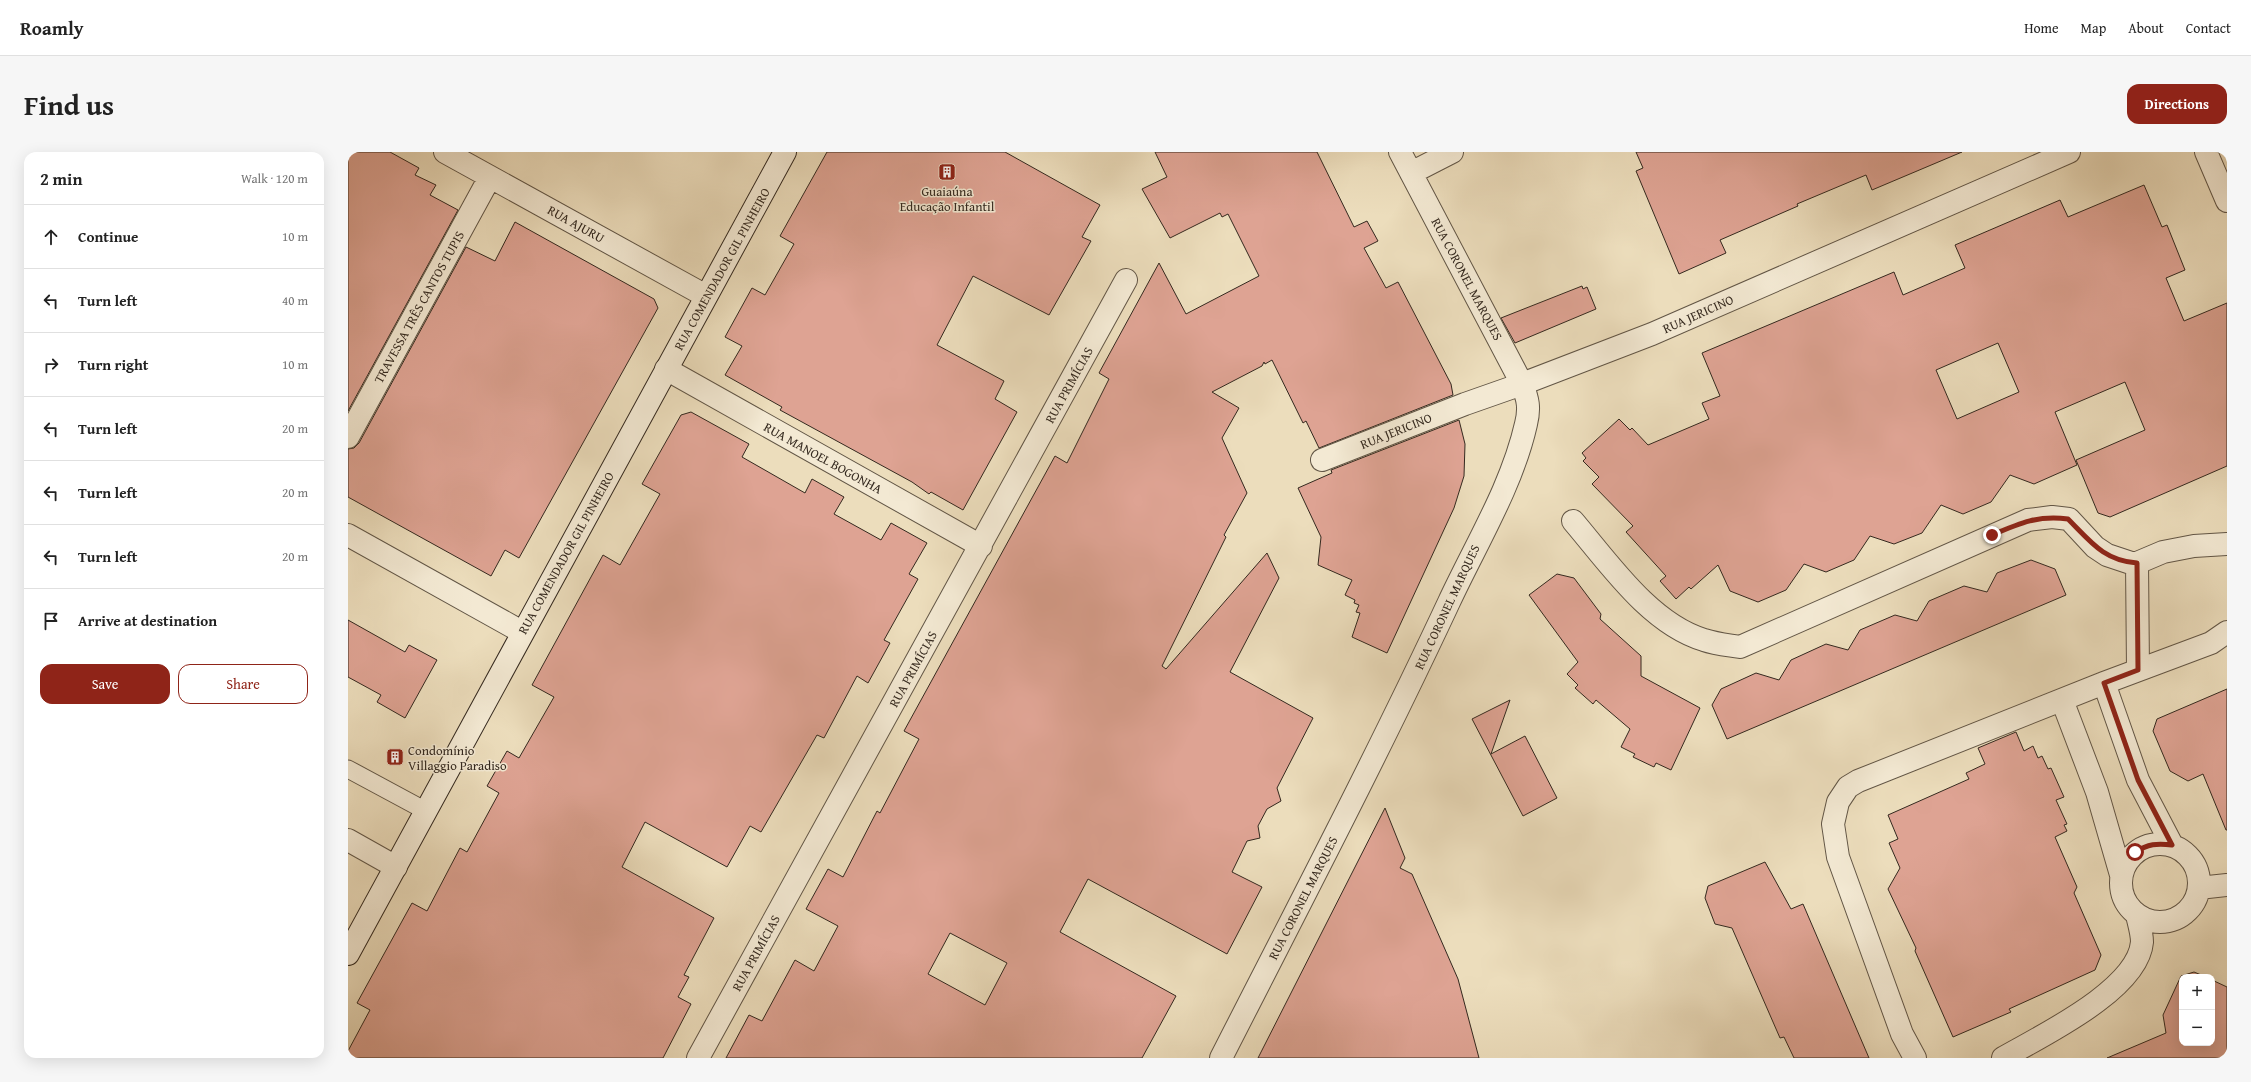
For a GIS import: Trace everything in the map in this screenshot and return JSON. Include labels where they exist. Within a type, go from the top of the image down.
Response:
[{"type":"street","name":"RUA AJURU","points":[[445,152],[706,296]]},
{"type":"street","name":"RUA COMENDADOR GIL PINHEIRO","points":[[348,954],[522,632],[786,152]]},
{"type":"street","name":"RUA CORONEL MARQUES","points":[[1221,1058],[1408,689],[1474,548],[1509,481],[1526,424],[1530,404],[1522,384],[1400,152]]},
{"type":"street","points":[[1411,173],[1452,152]]},
{"type":"street","name":"RUA JERICINO","points":[[1322,460],[1465,404],[1522,384],[1652,334],[2069,152]]},
{"type":"street","points":[[2206,152],[2227,201]]},
{"type":"street","name":"TRAVESSA TRÊS CANTOS TUPIS","points":[[348,437],[490,177]]},
{"type":"street","name":"RUA PRIMÍCIAS","points":[[698,1058],[1126,280]]},
{"type":"street","name":"RUA MANOEL BOGONHA","points":[[666,369],[980,546]]},
{"type":"street","points":[[1573,521],[1639,596],[1660,616],[1703,640],[1740,647],[2028,520],[2052,517],[2068,519],[2088,542],[2101,551],[2118,560],[2137,563],[2164,552],[2194,546],[2227,544]]},
{"type":"street","points":[[348,535],[522,632]]},
{"type":"street","points":[[2137,563],[2138,670]]},
{"type":"street","points":[[1915,1058],[1902,1034],[1838,857],[1833,824],[1838,802],[1848,787],[1858,781],[2104,683],[2211,644],[2227,632]]},
{"type":"street","points":[[2104,683],[2138,780],[2172,845]]},
{"type":"street","points":[[2062,700],[2097,792],[2121,875],[2121,890],[2126,904],[2137,916],[2150,922],[2165,922],[2179,917],[2190,907],[2199,888],[2199,879],[2195,865],[2185,853],[2172,845],[2160,843],[2146,846],[2135,852],[2126,862],[2121,875]]},
{"type":"street","points":[[348,840],[396,867]]},
{"type":"street","points":[[2199,888],[2227,885]]},
{"type":"street","points":[[2003,1058],[2087,1009],[2126,977],[2138,956],[2142,942],[2137,916]]},
{"type":"lane","points":[[348,769],[426,811]]},
{"type":"building","points":[[348,152],[390,152],[419,168],[415,175],[436,185],[430,195],[458,210],[348,411]]},
{"type":"building","points":[[827,152],[1005,152],[1100,205],[1082,237],[1091,241],[1049,315],[973,276],[937,345],[1004,381],[995,399],[1017,412],[963,510],[931,492],[929,494],[912,482],[780,410],[782,407],[725,375],[742,346],[725,337],[752,288],[765,295],[794,244],[780,236]]},
{"type":"building","points":[[1155,152],[1317,152],[1354,227],[1367,221],[1378,241],[1364,248],[1386,288],[1398,282],[1451,384],[1453,395],[1319,448],[1306,421],[1303,423],[1272,360],[1265,364],[1264,362],[1262,366],[1212,392],[1239,408],[1222,438],[1247,493],[1224,535],[1226,537],[1162,666],[1166,669],[1267,553],[1279,578],[1230,672],[1313,718],[1277,788],[1281,801],[1267,809],[1258,826],[1260,838],[1247,841],[1232,872],[1262,887],[1227,954],[1088,879],[1060,932],[1176,996],[1142,1058],[726,1058],[749,1015],[762,1021],[795,960],[814,971],[838,926],[806,909],[828,869],[843,877],[877,811],[880,813],[919,739],[904,731],[1055,456],[1067,463],[1109,379],[1099,373],[1159,263],[1186,314],[1259,276],[1228,214],[1222,217],[1220,213],[1170,238],[1142,189],[1167,177]],"holes":[[[950,933],[1007,963],[985,1005],[928,974]]]},
{"type":"building","points":[[1636,152],[1962,152],[1872,190],[1866,175],[1797,204],[1798,206],[1720,240],[1726,253],[1679,274],[1636,171],[1643,168]]},
{"type":"building","points":[[2144,185],[2162,227],[2167,225],[2185,270],[2166,278],[2184,321],[2227,303],[2227,466],[2110,517],[2098,513],[2076,460],[2145,430],[2125,382],[2055,412],[2077,465],[2034,484],[2010,475],[1991,502],[1963,514],[1941,505],[1922,533],[1894,544],[1870,536],[1854,560],[1826,572],[1804,564],[1786,590],[1758,602],[1730,591],[1718,565],[1691,589],[1689,587],[1676,599],[1660,581],[1666,576],[1626,532],[1633,526],[1592,484],[1599,477],[1583,461],[1586,458],[1582,453],[1619,419],[1630,430],[1632,428],[1648,445],[1709,419],[1702,403],[1720,396],[1702,353],[1894,272],[1903,295],[1965,268],[1955,245],[2060,200],[2068,217]],"holes":[[[1998,343],[2019,392],[1957,419],[1936,370]]]},
{"type":"building","points":[[515,222],[654,299],[658,308],[519,558],[505,550],[491,576],[348,497],[348,449],[354,448],[359,443],[466,247],[495,261]]},
{"type":"building","points":[[1582,286],[1583,289],[1587,287],[1596,309],[1515,343],[1501,318]]},
{"type":"building","points":[[691,412],[749,444],[742,457],[805,493],[812,479],[844,497],[834,514],[881,540],[891,523],[927,543],[909,574],[918,579],[884,640],[890,643],[868,683],[857,676],[824,738],[817,735],[761,832],[750,826],[727,867],[645,822],[622,867],[714,918],[684,975],[689,977],[678,997],[691,1004],[663,1058],[348,1058],[348,1051],[370,1010],[357,1003],[412,903],[427,911],[460,848],[467,852],[499,793],[487,786],[507,751],[519,758],[554,697],[532,685],[603,555],[620,565],[660,494],[642,484],[681,415]]},
{"type":"building","points":[[1459,420],[1465,444],[1464,476],[1454,508],[1387,653],[1352,637],[1360,613],[1356,612],[1359,605],[1354,603],[1355,600],[1345,595],[1352,580],[1318,565],[1321,537],[1298,488],[1332,473],[1331,470]]},
{"type":"building","points":[[2031,560],[2055,569],[2066,595],[1727,739],[1712,705],[1721,689],[1756,673],[1779,680],[1791,660],[1826,644],[1848,650],[1860,630],[1895,615],[1917,621],[1929,601],[1964,586],[1987,592],[1997,573]]},
{"type":"building","points":[[1557,574],[1574,578],[1601,614],[1600,619],[1641,656],[1641,676],[1700,708],[1671,770],[1656,763],[1654,767],[1633,757],[1635,754],[1621,747],[1630,729],[1596,700],[1593,704],[1575,688],[1578,685],[1567,674],[1578,662],[1529,595]]},
{"type":"building","points":[[348,620],[405,652],[409,645],[437,660],[405,718],[377,702],[381,695],[348,677]]},
{"type":"building","points":[[2227,689],[2226,830],[2203,774],[2188,781],[2170,771],[2153,731],[2157,719]]},
{"type":"building","points":[[1510,700],[1491,754],[1525,736],[1557,798],[1523,816],[1472,719]]},
{"type":"building","points":[[2016,732],[2024,751],[2033,746],[2038,758],[2042,756],[2048,769],[2051,768],[2064,797],[2056,800],[2067,824],[2064,825],[2067,831],[2055,837],[2077,887],[2074,893],[2101,955],[2095,970],[2009,1009],[2011,1012],[1953,1037],[1915,951],[1916,948],[1888,889],[1900,868],[1889,843],[1898,839],[1888,815],[1969,779],[1966,773],[1985,764],[1978,748]]},
{"type":"building","points":[[1385,808],[1405,858],[1400,868],[1412,874],[1458,979],[1479,1058],[1258,1058]]},
{"type":"building","points":[[1765,862],[1791,909],[1803,904],[1869,1058],[1794,1058],[1784,1037],[1780,1038],[1732,928],[1715,924],[1705,898],[1708,886]]},
{"type":"building","points":[[2194,972],[2199,974],[2188,974]]},
{"type":"building","points":[[2179,980],[2179,1046],[2215,1046],[2215,981],[2227,987],[2227,1058],[2107,1058],[2166,1033],[2163,1015]]},
{"type":"place","name":"Guaiaúna Educação Infantil","points":[[947,172]]},
{"type":"place","name":"Condomínio Villaggio Paradiso","points":[[395,757]]},
{"type":"route","points":[[1992,535],[2028,520],[2052,517],[2068,519],[2088,542],[2107,555],[2125,562],[2137,563],[2138,670],[2104,683],[2138,780],[2172,845],[2160,843],[2146,846],[2135,852]]}]
